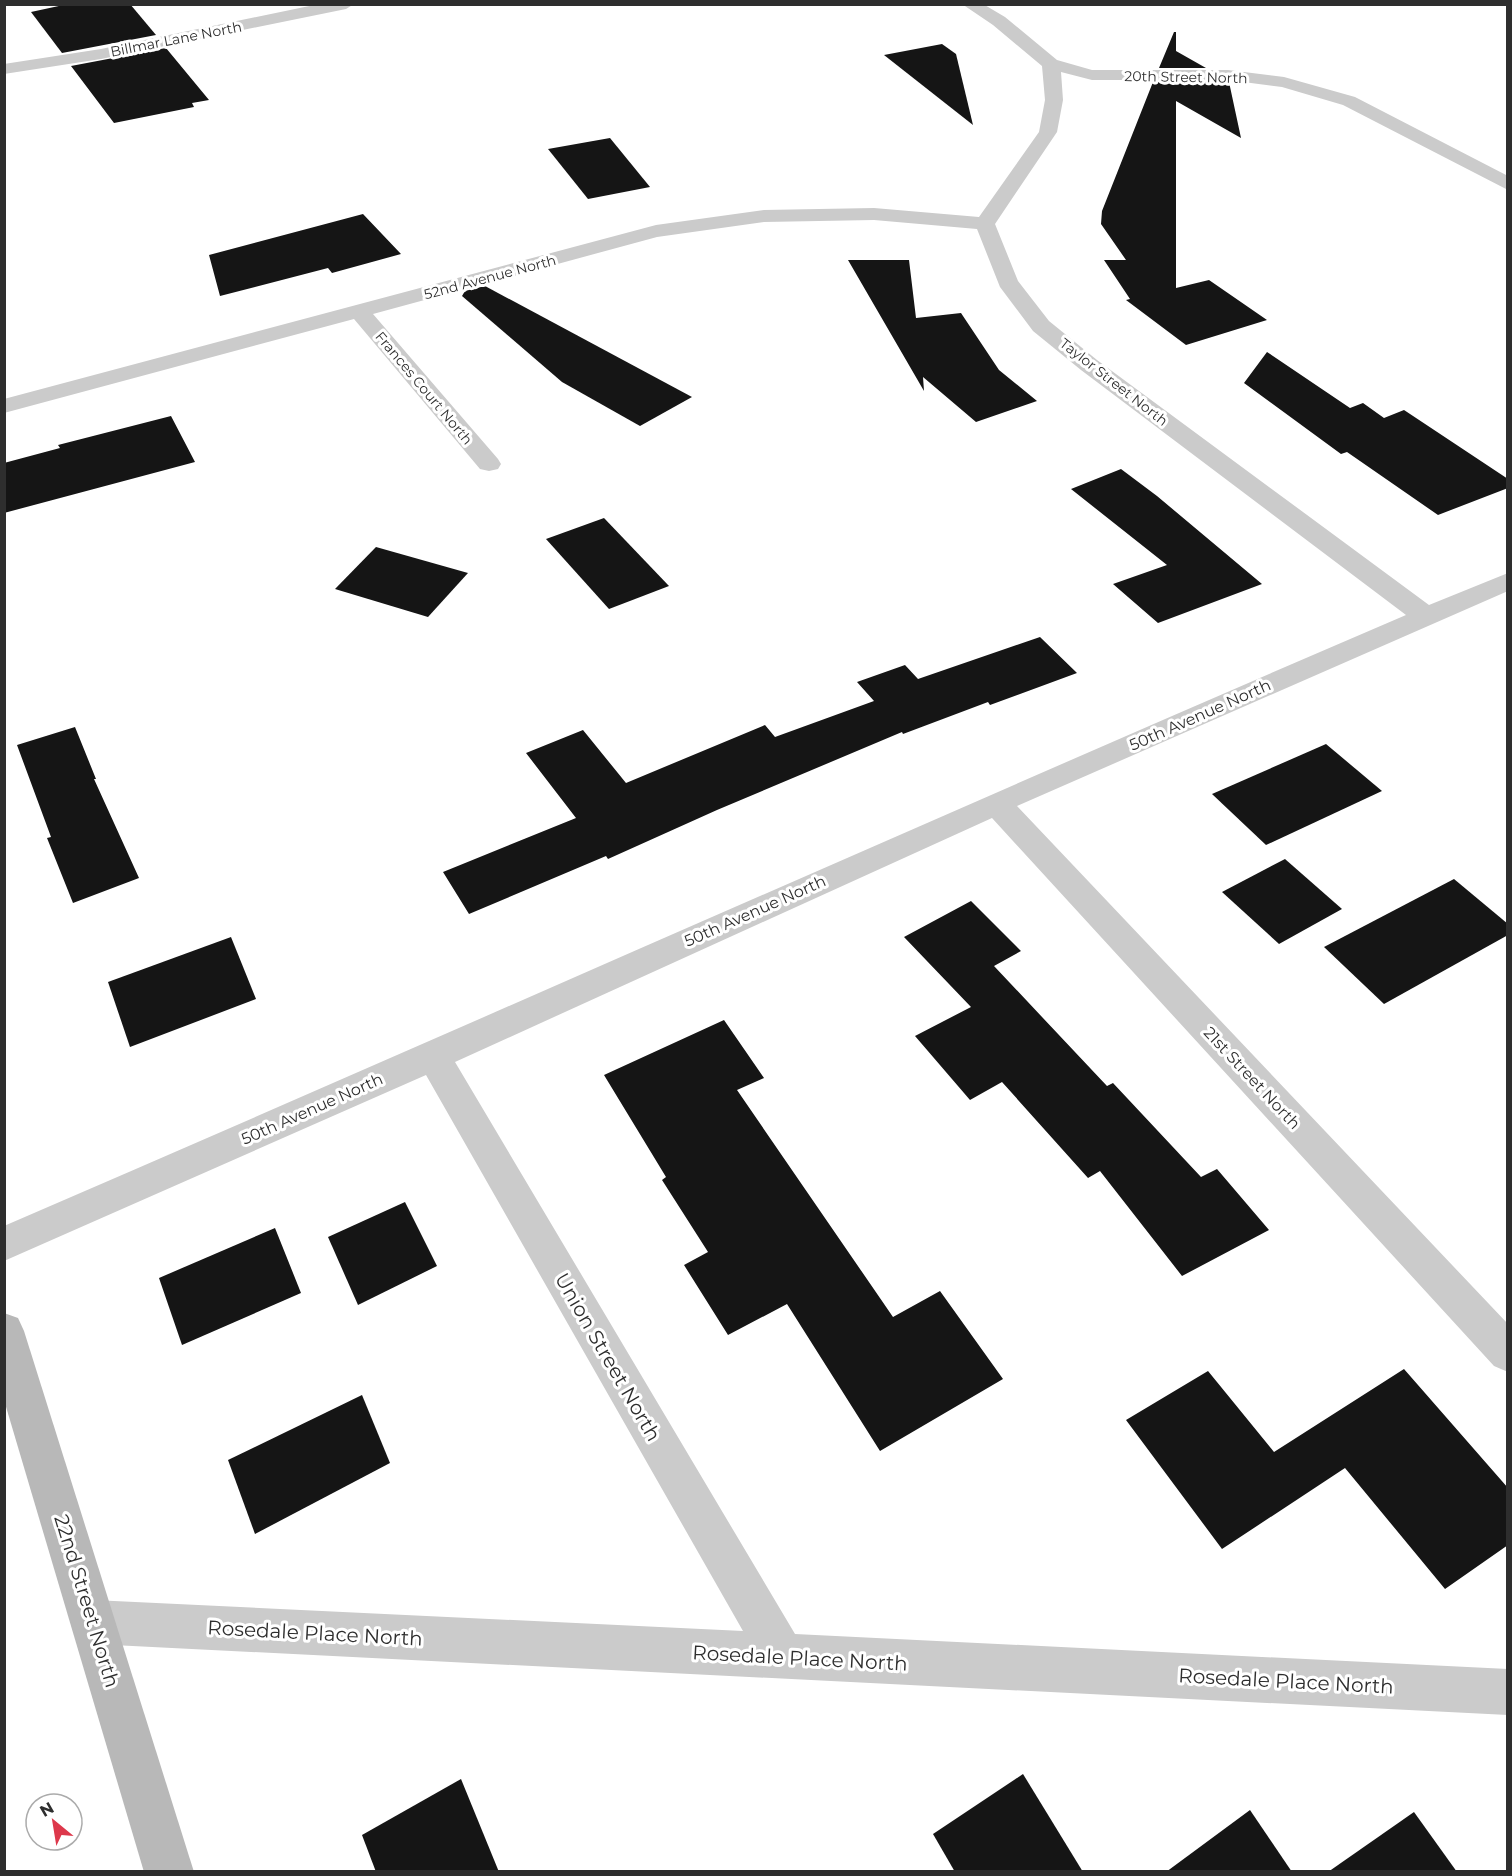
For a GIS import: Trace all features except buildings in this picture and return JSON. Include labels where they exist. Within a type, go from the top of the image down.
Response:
[{"type":"street","name":"Billmar Lane North","points":[[4,69],[90,56],[346,4]]},
{"type":"street","name":"20th Street North","points":[[970,4],[999,21],[1051,64],[1092,75],[1228,75],[1284,82],[1349,101],[1508,184]]},
{"type":"street","points":[[985,224],[1048,132],[1054,99],[1051,64]]},
{"type":"street","name":"52nd Avenue North","points":[[4,406],[656,231],[764,216],[874,214],[985,224]]},
{"type":"street","name":"Taylor Street North","points":[[985,224],[1008,282],[1041,326],[1089,365],[1425,616]]},
{"type":"street","name":"Frances Court North","points":[[360,312],[489,464]]},
{"type":"street","name":"50th Avenue North","points":[[4,1244],[433,1056],[996,803],[1508,581]]},
{"type":"street","name":"21st Street North","points":[[996,803],[1508,1353]]},
{"type":"street","name":"Union Street North","points":[[433,1056],[783,1657]]},
{"type":"street","name":"22nd Street North","points":[[4,1331],[169,1872]]},
{"type":"street","name":"Rosedale Place North","points":[[93,1622],[1508,1692]]}]
